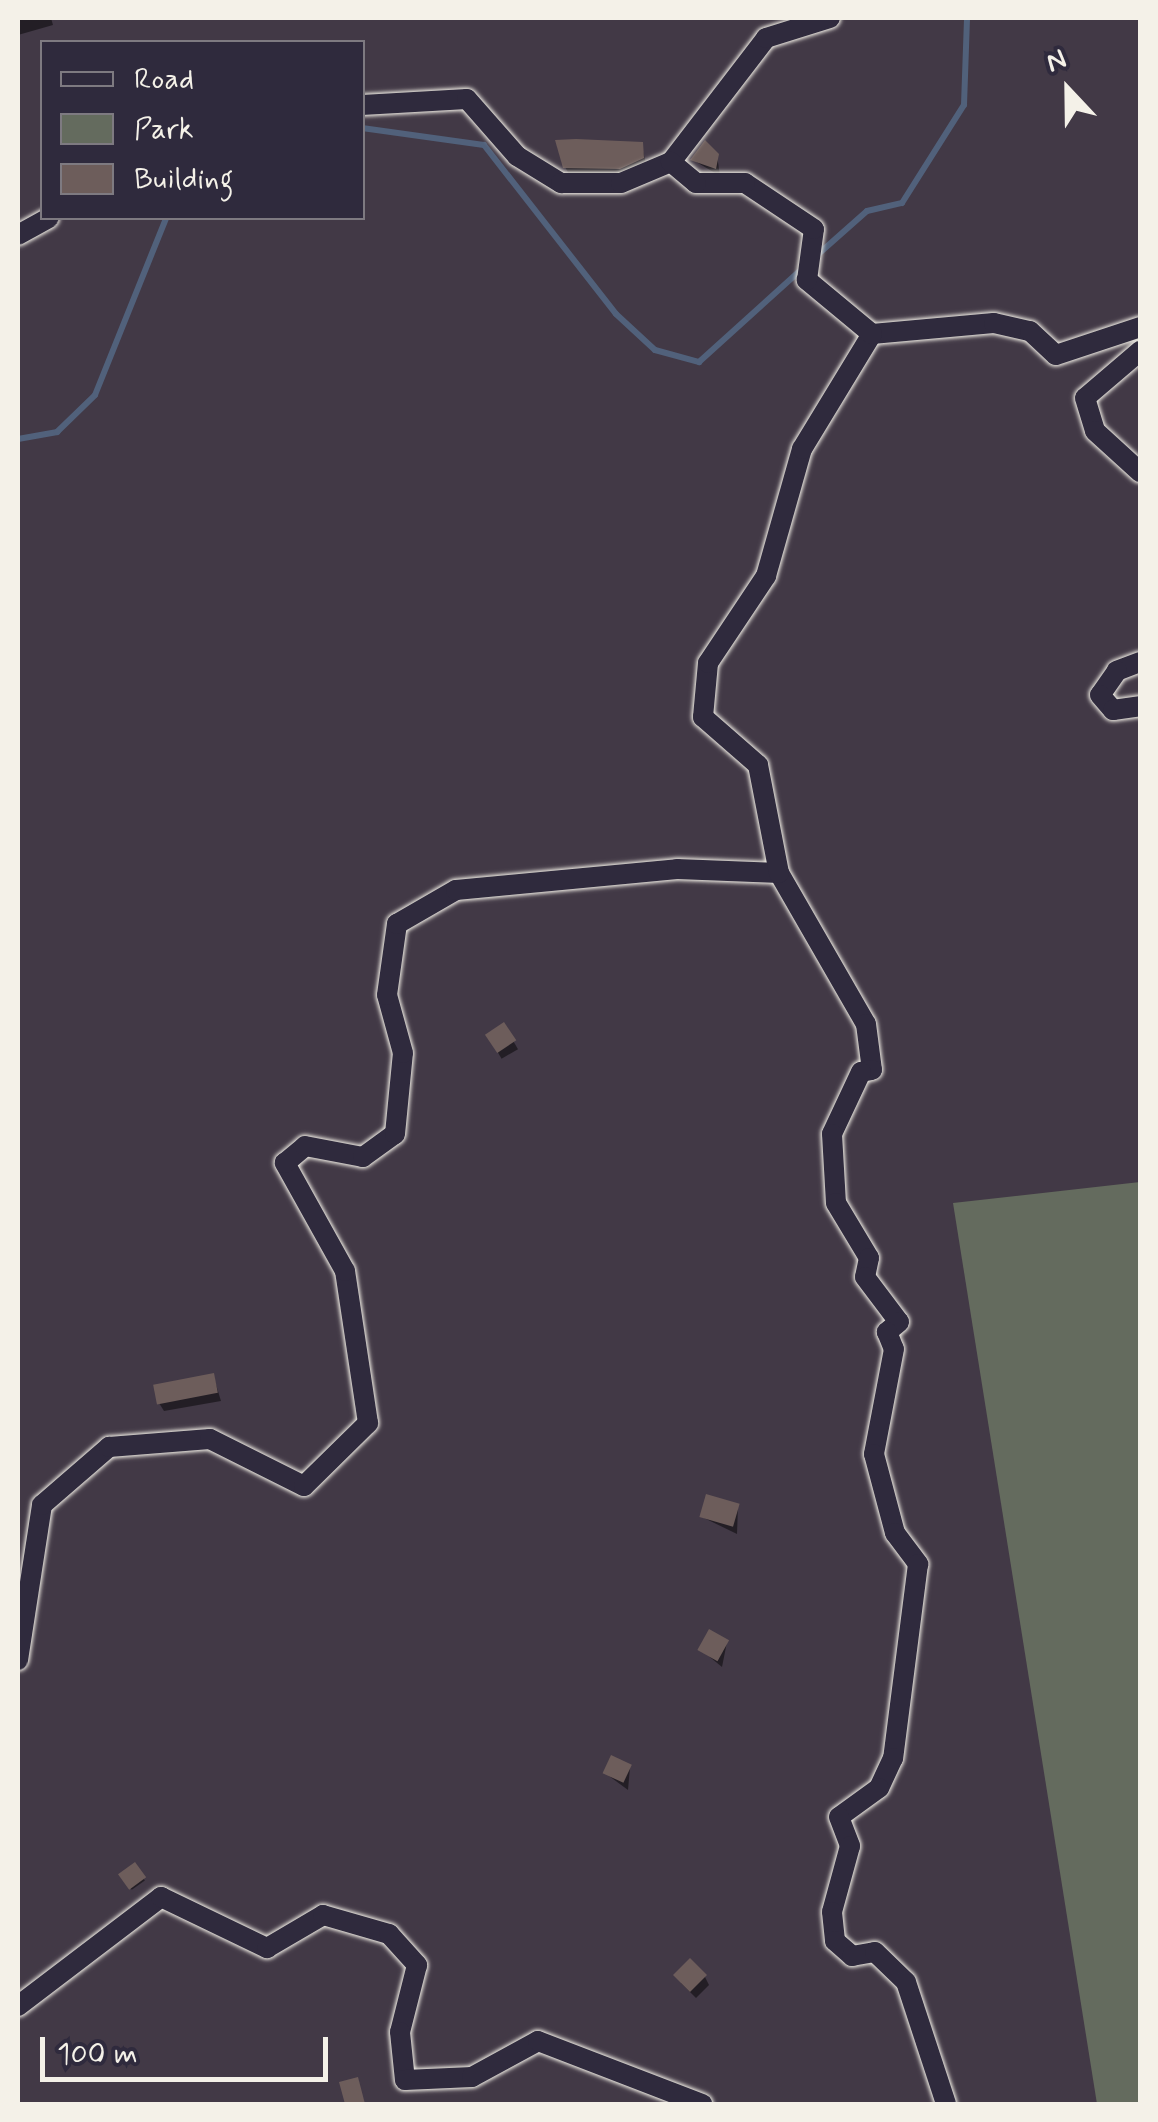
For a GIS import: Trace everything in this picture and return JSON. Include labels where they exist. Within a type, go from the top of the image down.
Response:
[{"type":"street","points":[[365,104],[467,99],[518,156],[561,183],[621,182],[671,162],[766,38],[830,18]]},
{"type":"street","points":[[671,162],[696,183],[745,183],[814,228],[807,280],[872,334],[994,323],[1030,331],[1056,355],[1140,327]]},
{"type":"street","points":[[18,235],[45,220]]},
{"type":"street","points":[[872,334],[802,448],[766,576],[708,662],[703,717],[758,764],[779,872],[866,1024],[872,1070],[861,1072],[849,1114],[832,1134],[836,1203],[869,1258],[865,1277],[900,1322],[887,1332],[894,1349],[874,1454],[895,1532],[918,1564],[892,1758],[879,1788],[839,1817],[850,1846],[832,1912],[835,1941],[852,1956],[875,1952],[906,1982],[946,2104]]},
{"type":"street","points":[[1140,351],[1086,398],[1095,432],[1140,472]]},
{"type":"street","points":[[1140,662],[1117,671],[1100,695],[1112,710],[1140,706]]},
{"type":"street","points":[[18,1660],[42,1505],[109,1446],[210,1439],[304,1486],[368,1422],[345,1271],[285,1163],[305,1146],[363,1157],[395,1134],[403,1053],[386,995],[397,924],[456,890],[677,869],[779,872]]},
{"type":"street","points":[[18,2006],[161,1897],[267,1948],[323,1915],[390,1934],[418,1964],[400,2032],[404,2080],[472,2076],[538,2041],[702,2104]]},
{"type":"green space","points":[[1140,1182],[1140,2104],[1097,2104],[953,1203]]},
{"type":"building","points":[[555,140],[643,142],[644,158],[620,169],[563,168]]},
{"type":"building","points":[[705,140],[719,154],[716,169],[690,160]]},
{"type":"building","points":[[504,1022],[516,1040],[497,1053],[485,1035]]},
{"type":"building","points":[[214,1373],[218,1393],[157,1404],[153,1385]]},
{"type":"building","points":[[706,1494],[740,1504],[733,1527],[699,1517]]},
{"type":"building","points":[[709,1629],[729,1640],[717,1661],[697,1650]]},
{"type":"building","points":[[611,1755],[632,1765],[623,1783],[603,1773]]},
{"type":"building","points":[[135,1862],[146,1877],[129,1890],[118,1874]]},
{"type":"building","points":[[690,1958],[707,1975],[690,1992],[673,1975]]},
{"type":"building","points":[[358,2077],[365,2104],[345,2104],[339,2082]]},
{"type":"waterway","points":[[815,257],[867,211],[902,203],[964,105],[967,18]]},
{"type":"waterway","points":[[365,128],[484,145],[616,314],[655,350],[699,362],[802,269]]},
{"type":"waterway","points":[[18,439],[57,432],[95,395],[165,220]]}]
